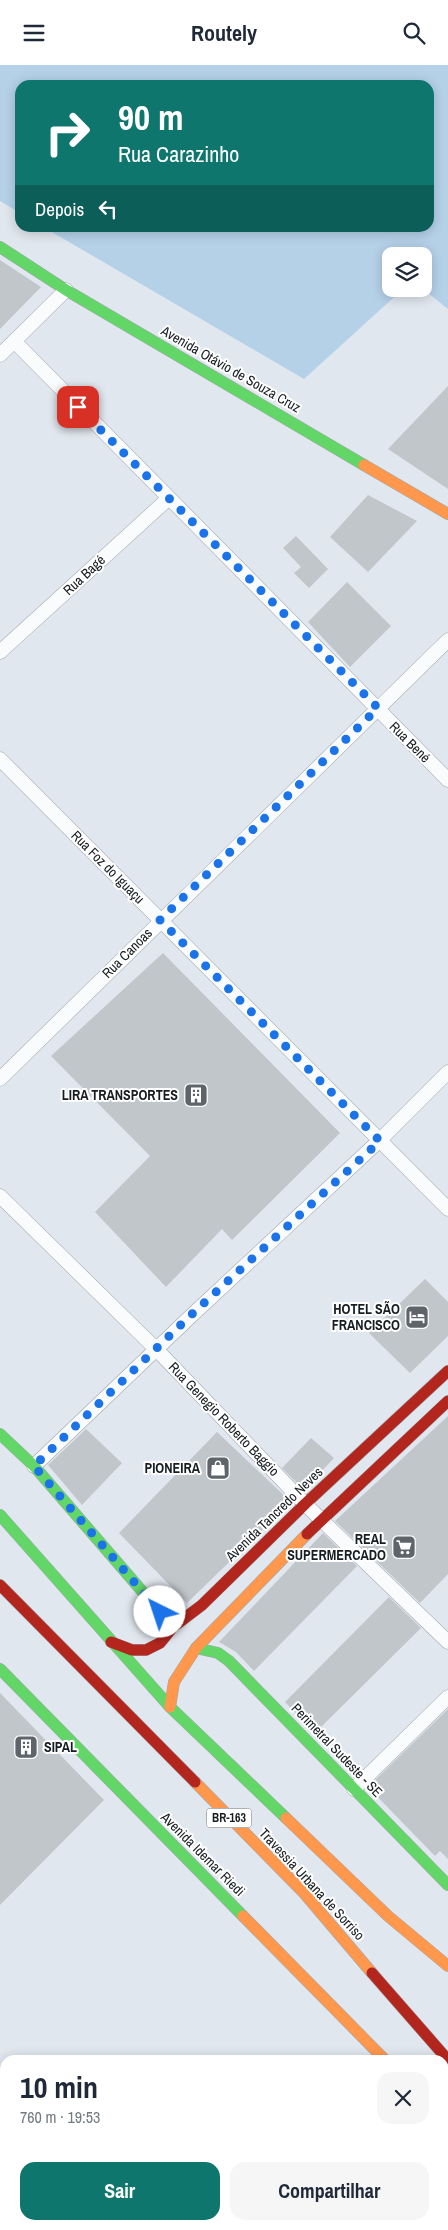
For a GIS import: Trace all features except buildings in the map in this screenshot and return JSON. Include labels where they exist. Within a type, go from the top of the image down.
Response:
[{"type":"main road","name":"Avenida Otávio de Souza Cruz","points":[[0,247],[66,290],[448,514]]},
{"type":"main road","name":"Avenida Tancredo Neves","points":[[111,1642],[132,1650],[146,1650],[160,1643],[173,1627],[202,1605],[305,1504],[448,1371]]},
{"type":"main road","points":[[170,1707],[170,1690],[180,1670],[196,1648],[322,1519],[448,1401]]},
{"type":"main road","points":[[0,1434],[34,1466],[173,1627]]},
{"type":"main road","name":"Travessia Urbana de Sorriso","points":[[0,1515],[170,1707],[388,1916],[448,1966]]},
{"type":"main road","name":"Travessia Urbana de Sorriso","points":[[0,1585],[304,1893],[444,2055]]},
{"type":"main road","points":[[182,1623],[194,1627],[200,1638],[196,1648],[188,1654],[174,1650],[168,1636],[173,1627],[182,1623]]},
{"type":"main road","name":"Perimetral Sudeste - SE","points":[[196,1648],[218,1653],[229,1661],[448,1885]]},
{"type":"main road","name":"Avenida Idemar Riedi","points":[[0,1669],[380,2055]]},
{"type":"main road","points":[[432,2043],[448,2046]]},
{"type":"street","points":[[0,355],[66,290]]},
{"type":"street","name":"Rua Bené","points":[[14,341],[448,780]]},
{"type":"street","name":"Rua Bagé","points":[[0,652],[168,498]]},
{"type":"street","name":"Rua Canoas","points":[[0,1079],[448,639]]},
{"type":"street","name":"Rua Foz do Iguaçu","points":[[0,759],[448,1209]]},
{"type":"street","points":[[34,1466],[191,1315],[380,1141],[448,1072]]},
{"type":"street","name":"Rua Genegio Roberto Baggio","points":[[0,1196],[157,1349],[305,1504],[448,1642]]},
{"type":"street","points":[[354,1789],[448,1697]]},
{"type":"shaded area","points":[[0,65],[448,65],[448,309],[432,296],[432,247],[382,247],[382,297],[394,297],[304,379],[52,232],[434,232],[434,80],[15,80],[15,210],[0,201]]},
{"type":"traffic: fast","points":[[0,247],[66,290],[364,465]]},
{"type":"traffic: fast","points":[[0,1434],[34,1466],[173,1627]]},
{"type":"traffic: fast","points":[[0,1515],[170,1707],[286,1818]]},
{"type":"traffic: fast","points":[[196,1648],[218,1653],[229,1661],[448,1885]]},
{"type":"traffic: fast","points":[[0,1669],[243,1916]]},
{"type":"traffic: slow","points":[[364,465],[448,514]]},
{"type":"traffic: slow","points":[[170,1707],[174,1682],[196,1648],[307,1534]]},
{"type":"traffic: slow","points":[[195,1782],[304,1893],[372,1973]]},
{"type":"traffic: slow","points":[[286,1818],[388,1916],[448,1966]]},
{"type":"traffic: slow","points":[[243,1916],[380,2055]]},
{"type":"traffic: jam","points":[[111,1642],[132,1650],[146,1650],[160,1643],[173,1627],[202,1605],[305,1504],[448,1371]]},
{"type":"traffic: jam","points":[[307,1534],[448,1401]]},
{"type":"traffic: jam","points":[[0,1585],[195,1782]]},
{"type":"traffic: jam","points":[[372,1973],[444,2055]]},
{"type":"place","name":"LIRA TRANSPORTES","points":[[196,1095]]},
{"type":"place","name":"HOTEL SÃO FRANCISCO","points":[[417,1317]]},
{"type":"place","name":"PIONEIRA","points":[[218,1468]]},
{"type":"place","name":"REAL SUPERMERCADO","points":[[404,1547]]},
{"type":"place","name":"SIPAL","points":[[26,1747]]},
{"type":"route","points":[[78,407],[378,708],[160,920],[380,1141],[191,1315],[34,1466],[160,1612]]}]
